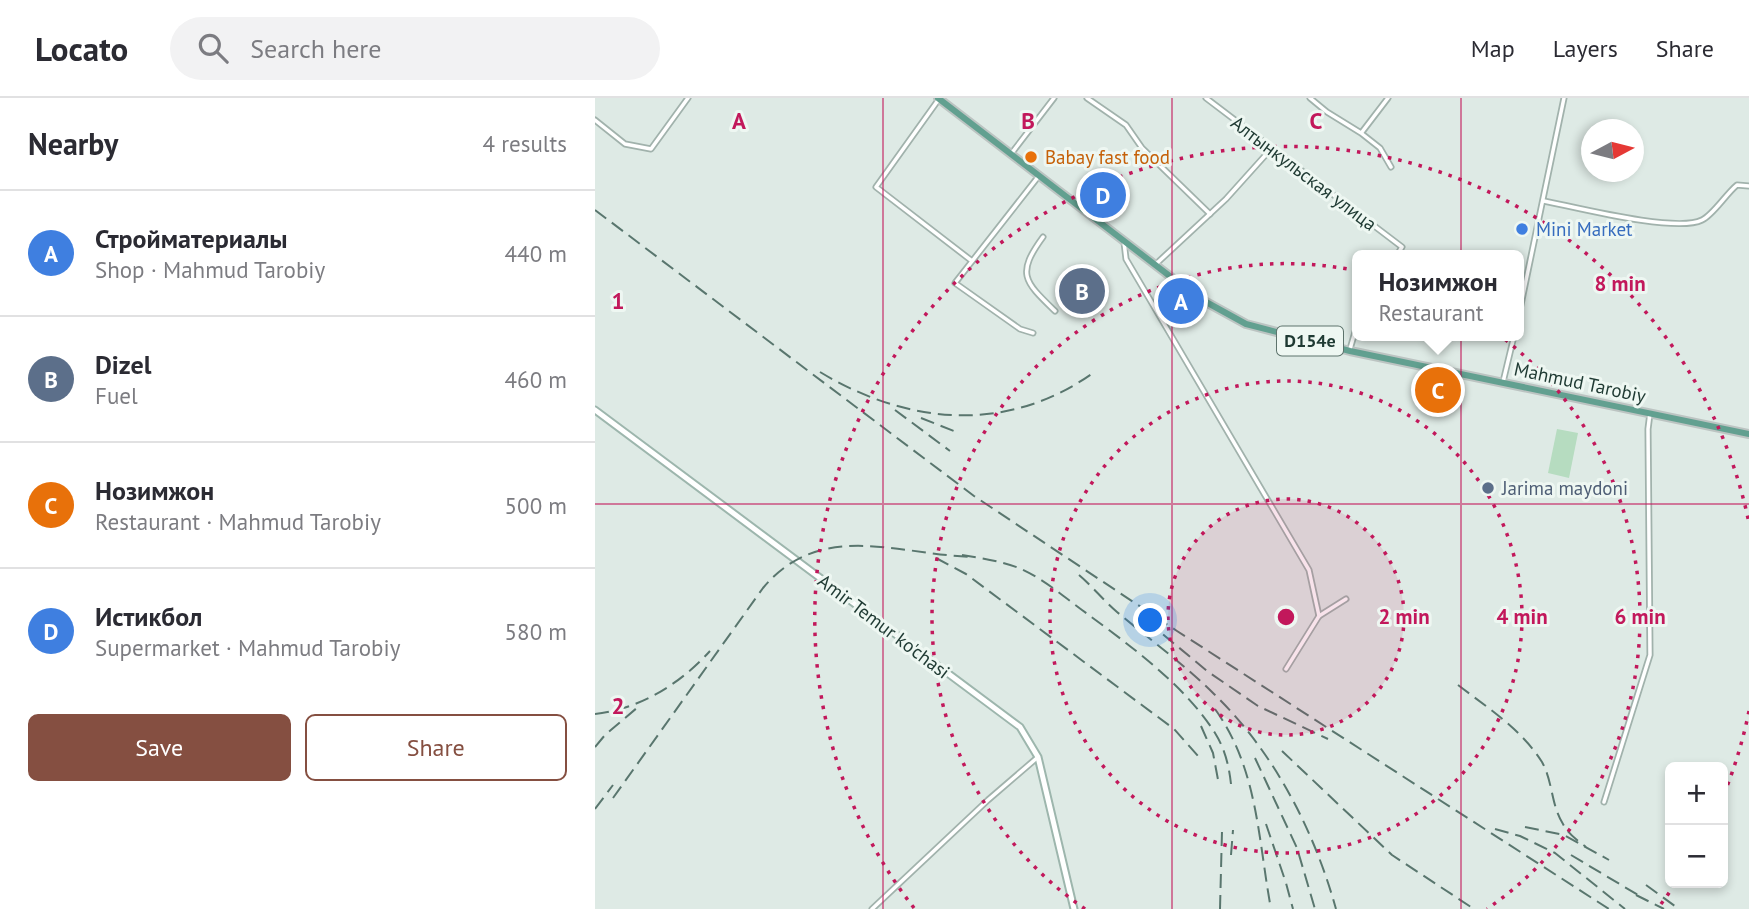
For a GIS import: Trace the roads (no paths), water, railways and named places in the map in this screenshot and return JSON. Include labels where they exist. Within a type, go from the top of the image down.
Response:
[{"type":"main road","name":"Mahmud Tarobiy","points":[[939,99],[1197,297],[1246,324],[1350,351],[1749,434]]},
{"type":"street","points":[[595,120],[625,144],[651,149],[688,98]]},
{"type":"street","points":[[1011,154],[1053,98]]},
{"type":"street","points":[[1087,98],[1126,125],[1142,148],[1210,214]]},
{"type":"street","name":"Алтынкульская улица","points":[[1206,98],[1402,247],[1400,250]]},
{"type":"street","points":[[1310,98],[1327,113],[1380,148],[1391,167]]},
{"type":"street","points":[[1524,288],[1564,98]]},
{"type":"street","points":[[939,99],[876,187],[972,261]]},
{"type":"street","points":[[1361,133],[1386,99]]},
{"type":"street","points":[[1154,265],[1210,214],[1271,149]]},
{"type":"street","points":[[1033,333],[1020,329],[955,283],[1040,176]]},
{"type":"street","points":[[1544,201],[1623,217],[1690,223],[1703,220],[1737,185],[1749,186]]},
{"type":"street","points":[[1043,237],[1028,257],[1027,271],[1031,285],[1055,311]]},
{"type":"street","points":[[1124,242],[1126,259],[1309,570],[1319,616]]},
{"type":"street","points":[[1350,351],[1353,341]]},
{"type":"street","points":[[1503,382],[1513,341]]},
{"type":"street","name":"Amir Temur ko'chasi","points":[[595,411],[1020,727],[1038,757],[1074,909]]},
{"type":"street","points":[[1604,802],[1650,655],[1650,413]]},
{"type":"street","points":[[1286,669],[1319,616],[1346,598]]},
{"type":"street","points":[[872,909],[1038,757]]},
{"type":"railway","points":[[595,210],[974,496],[1177,631],[1609,909]]},
{"type":"railway","points":[[820,372],[853,390],[888,403],[922,412],[957,415],[992,413],[1026,406],[1060,393],[1093,373]]},
{"type":"railway","points":[[895,410],[950,451]]},
{"type":"railway","points":[[921,418],[959,433]]},
{"type":"railway","points":[[613,798],[763,588],[785,567],[809,554],[860,546],[971,557]]},
{"type":"railway","points":[[962,555],[1005,563],[1036,577],[1155,666],[1188,698],[1215,733],[1226,758],[1231,784]]},
{"type":"railway","points":[[936,558],[966,574],[1174,729],[1199,757]]},
{"type":"railway","points":[[1079,575],[1117,612],[1203,683],[1255,741],[1304,822],[1336,909]]},
{"type":"railway","points":[[1147,621],[1207,671],[1258,706],[1328,739]]},
{"type":"railway","points":[[595,714],[628,707],[658,693],[686,674],[710,651]]},
{"type":"railway","points":[[1458,685],[1504,720],[1534,750],[1546,770],[1556,809],[1563,824],[1570,834],[1586,847]]},
{"type":"railway","points":[[595,747],[638,707]]},
{"type":"railway","points":[[1215,709],[1229,732],[1248,780],[1271,909]]},
{"type":"railway","points":[[1201,726],[1213,753],[1219,785]]},
{"type":"railway","points":[[1282,751],[1392,855],[1474,909]]},
{"type":"railway","points":[[1255,758],[1297,848],[1315,909]]},
{"type":"railway","points":[[595,809],[613,785]]},
{"type":"railway","points":[[1266,824],[1293,909]]},
{"type":"railway","points":[[1525,827],[1564,835],[1609,860]]},
{"type":"railway","points":[[1495,829],[1520,836],[1555,853],[1625,909]]},
{"type":"railway","points":[[1231,855],[1233,830]]},
{"type":"railway","points":[[1220,909],[1222,831]]},
{"type":"railway","points":[[1571,855],[1643,898]]},
{"type":"railway","points":[[1646,885],[1679,909]]},
{"type":"railway","points":[[1636,895],[1664,909]]},
{"type":"place","name":"Babay fast food","points":[[1031,157]]},
{"type":"place","name":"Истикбол","points":[[1103,195]]},
{"type":"place","name":"Mini Market","points":[[1522,229]]},
{"type":"place","name":"Dizel","points":[[1082,291]]},
{"type":"place","name":"Стройматериалы","points":[[1181,301]]},
{"type":"place","name":"Нозимжон","points":[[1438,390]]},
{"type":"place","name":"Jarima maydoni","points":[[1488,488]]}]
